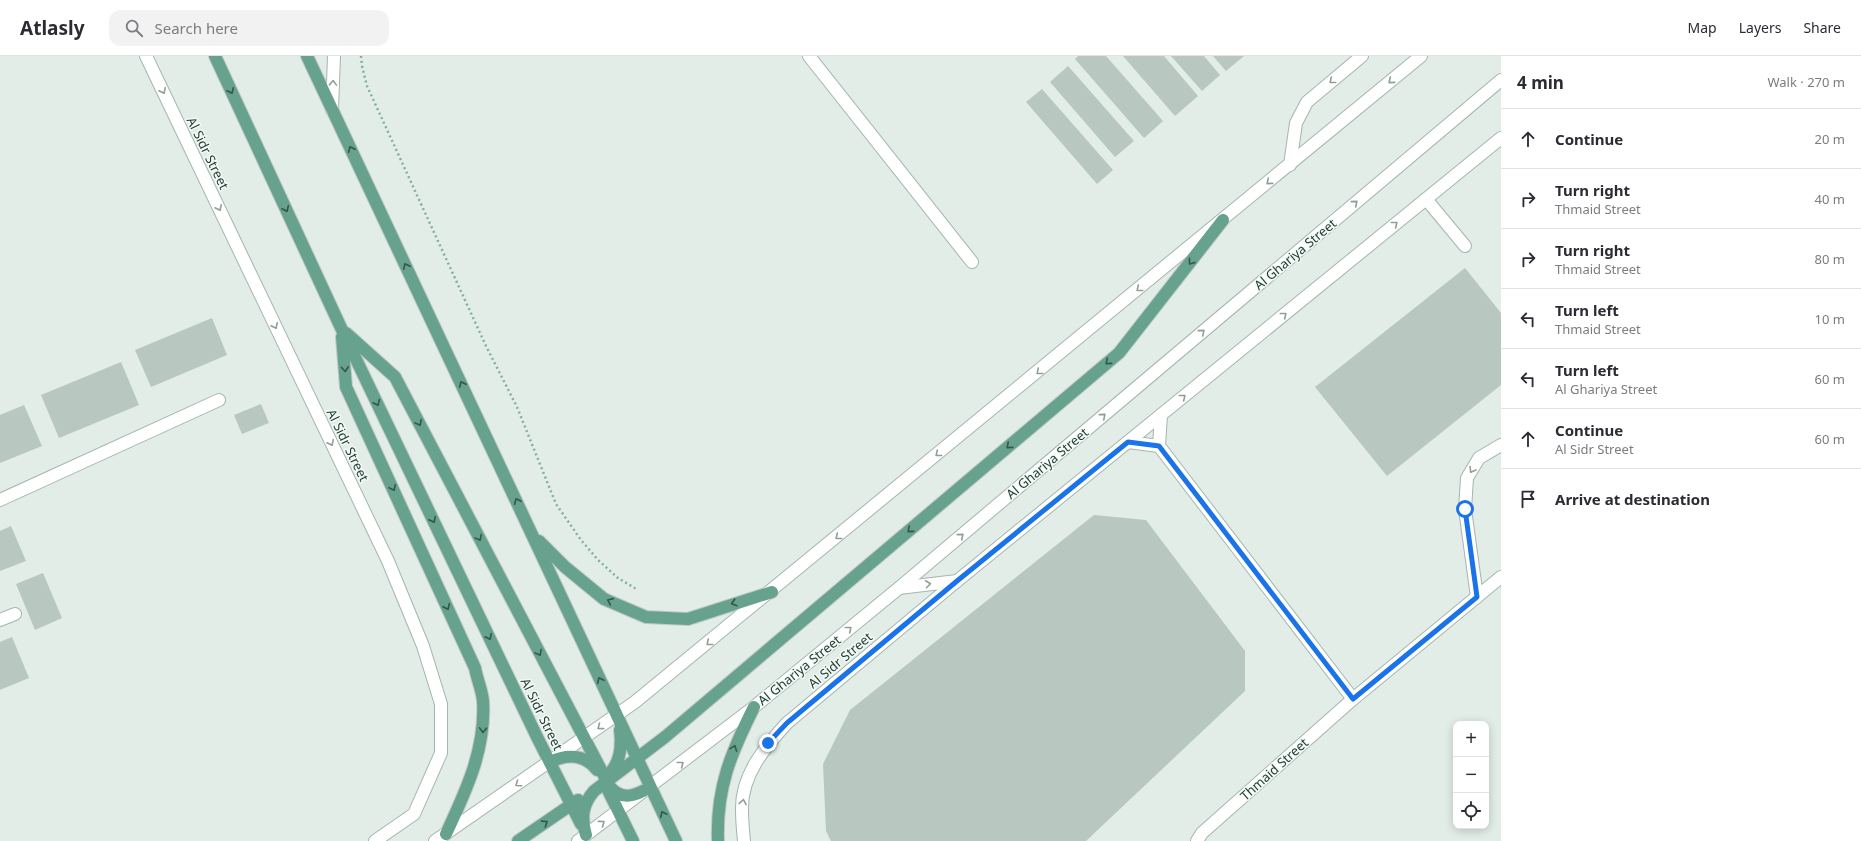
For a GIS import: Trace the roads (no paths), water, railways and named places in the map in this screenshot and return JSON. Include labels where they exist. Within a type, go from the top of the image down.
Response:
[{"type":"main road","name":"Al Sidr Street","points":[[215,56],[342,330],[572,805],[584,839]]},
{"type":"main road","points":[[307,56],[676,841]]},
{"type":"main road","points":[[518,841],[572,805],[671,732],[1119,353],[1223,220]]},
{"type":"main road","points":[[342,330],[395,377],[584,739],[633,841]]},
{"type":"main road","points":[[342,330],[346,387],[475,668],[483,700],[483,734],[477,762],[446,834]]},
{"type":"main road","points":[[534,537],[565,567],[604,599],[646,617],[688,619],[772,592]]},
{"type":"main road","points":[[718,841],[718,807],[724,774],[736,743],[754,707]]},
{"type":"main road","points":[[584,839],[582,817],[584,807],[591,795],[614,769],[620,754],[621,735],[616,715]]},
{"type":"main road","points":[[550,762],[566,756],[582,758],[595,768],[613,790],[626,796],[636,795],[650,787]]},
{"type":"street","name":"Al Sidr Street","points":[[146,56],[388,561],[423,646],[441,704],[441,753],[414,814],[375,841]]},
{"type":"street","points":[[332,110],[334,56]]},
{"type":"street","points":[[809,56],[972,262]]},
{"type":"street","points":[[1290,165],[1296,123],[1306,102],[1362,56]]},
{"type":"street","points":[[435,841],[584,739],[635,702],[772,592],[1421,56]]},
{"type":"street","name":"Al Ghariya Street","points":[[584,839],[618,811],[754,707],[899,588],[1501,80]]},
{"type":"street","points":[[899,588],[957,581],[1501,138]]},
{"type":"street","points":[[1428,198],[1467,244]]},
{"type":"street","points":[[0,500],[218,400]]},
{"type":"street","points":[[1161,415],[1159,446],[1353,699]]},
{"type":"street","points":[[1128,442],[1159,446]]},
{"type":"street","points":[[1477,597],[1465,509],[1467,478],[1479,458],[1501,445]]},
{"type":"street","name":"Thmaid Street","points":[[1197,841],[1202,833],[1353,699],[1501,577]]},
{"type":"street","name":"Al Sidr Street","points":[[744,841],[741,809],[745,788],[752,767],[768,743],[787,723],[957,581]]},
{"type":"street","points":[[0,620],[15,614]]}]
